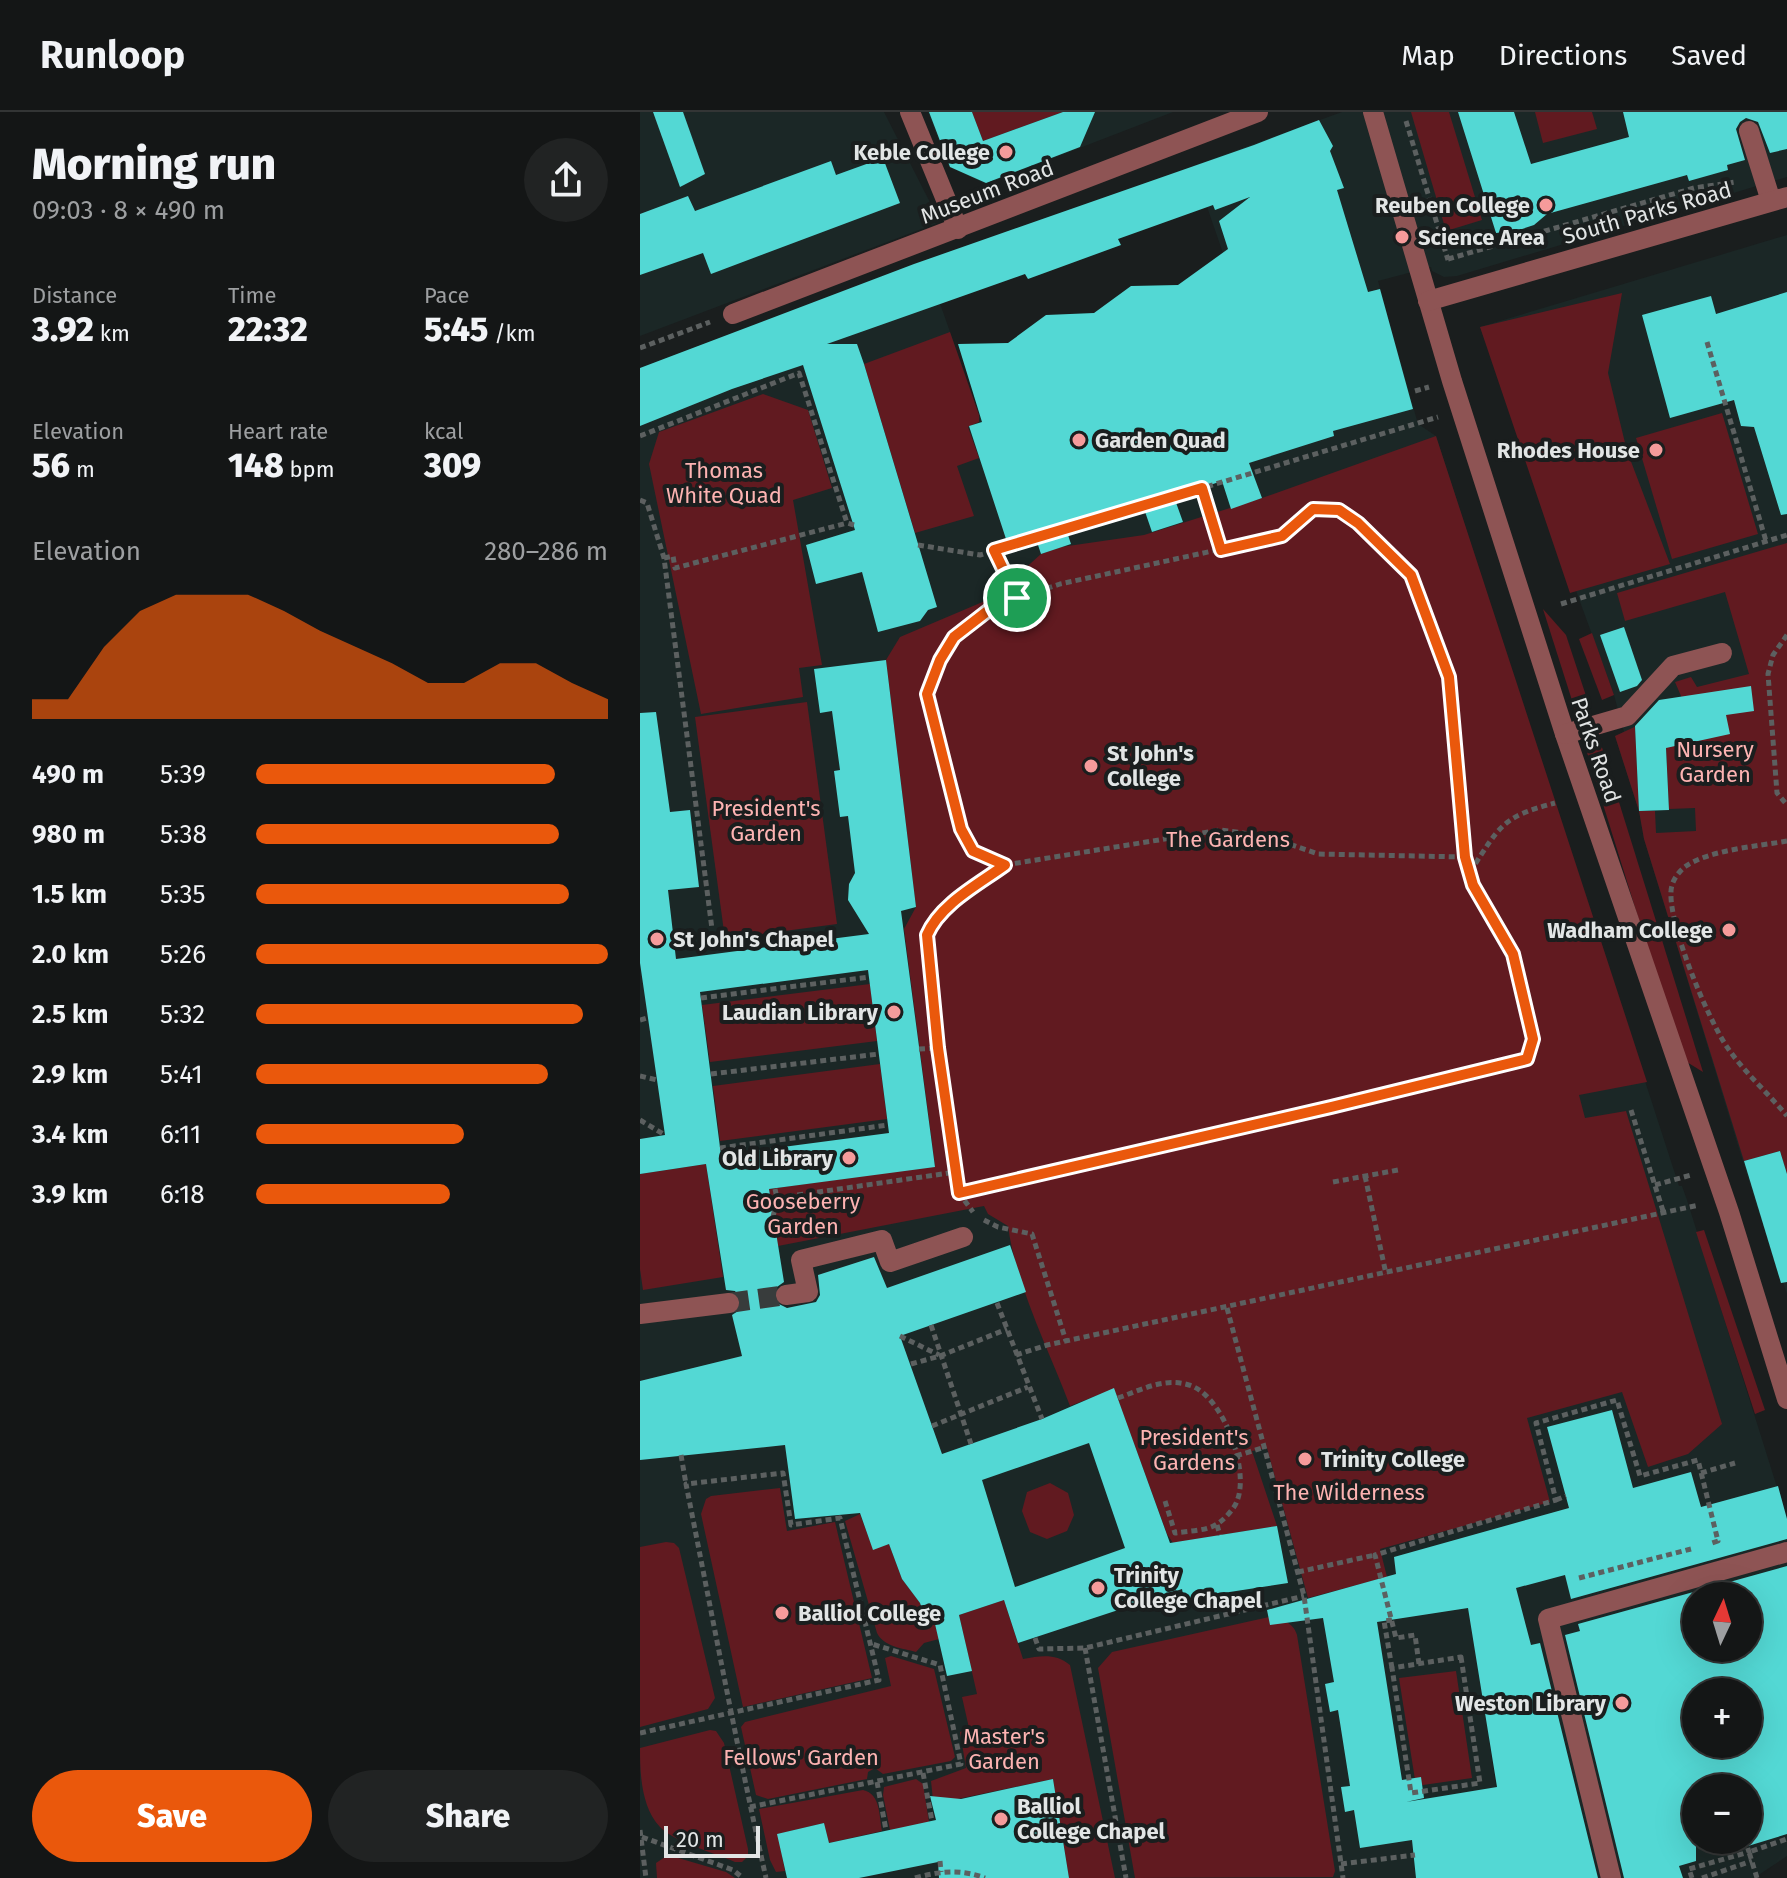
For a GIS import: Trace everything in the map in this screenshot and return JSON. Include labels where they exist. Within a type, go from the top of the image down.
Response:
[{"type":"street","points":[[910,112],[958,229]]},
{"type":"street","name":"Museum Road","points":[[733,314],[1258,112]]},
{"type":"street","name":"Parks Road","points":[[1373,112],[1428,301],[1565,734],[1729,1212],[1787,1399]]},
{"type":"street","points":[[1749,131],[1762,173],[1779,199]]},
{"type":"street","name":"South Parks Road","points":[[1428,301],[1779,199]]},
{"type":"street","points":[[1565,734],[1627,716],[1673,666],[1722,653]]},
{"type":"street","points":[[786,1295],[808,1292],[801,1260],[882,1240],[890,1262],[963,1237]]},
{"type":"street","points":[[640,1314],[729,1303]]},
{"type":"street","points":[[1611,1878],[1548,1619],[1787,1552]]},
{"type":"path","points":[[1403,112],[1448,259],[1694,188],[1736,182],[1762,173]]},
{"type":"path","points":[[640,348],[733,314]]},
{"type":"path","points":[[1707,342],[1766,541]]},
{"type":"path","points":[[640,436],[799,373],[850,524],[675,568],[673,556],[664,558]]},
{"type":"path","points":[[918,545],[980,555],[1462,410]]},
{"type":"path","points":[[1202,488],[1221,550]]},
{"type":"path","points":[[640,500],[647,503],[664,558],[712,929]]},
{"type":"path","points":[[959,1193],[1527,1059],[1533,1039],[1513,954],[1473,885],[1465,857],[1449,677],[1411,575],[1358,523],[1339,510],[1313,509],[1282,536],[1060,584],[1017,598],[994,606],[954,637],[940,660],[927,694],[961,829],[973,851],[1005,865]]},
{"type":"path","points":[[1561,604],[1787,535]]},
{"type":"path","points":[[994,550],[1017,598]]},
{"type":"path","points":[[1787,635],[1773,655],[1768,674],[1777,793],[1787,805]]},
{"type":"path","points":[[1470,873],[1505,822],[1523,812],[1555,803]]},
{"type":"path","points":[[1066,1341],[1032,1234],[998,1227],[976,1216],[959,1193],[938,1048],[927,935],[933,921],[1005,865],[1220,830],[1266,836],[1318,854],[1465,857]]},
{"type":"path","points":[[1787,841],[1714,855],[1686,866],[1676,877],[1670,894],[1685,953],[1714,1027],[1729,1051],[1787,1116]]},
{"type":"path","points":[[701,998],[869,977]]},
{"type":"path","points":[[640,1020],[647,1018]]},
{"type":"path","points":[[919,1049],[938,1048]]},
{"type":"path","points":[[711,1074],[879,1054]]},
{"type":"path","points":[[640,1076],[657,1080]]},
{"type":"path","points":[[1631,1110],[1664,1214]]},
{"type":"path","points":[[640,1120],[665,1135]]},
{"type":"path","points":[[720,1148],[888,1125]]},
{"type":"path","points":[[763,1142],[764,1150]]},
{"type":"path","points":[[1333,1182],[1398,1170]]},
{"type":"path","points":[[777,1198],[956,1172]]},
{"type":"path","points":[[1365,1176],[1386,1274]]},
{"type":"path","points":[[1655,1185],[1677,1178]]},
{"type":"path","points":[[773,1217],[777,1198],[775,1189]]},
{"type":"path","points":[[1016,1355],[1066,1341],[1688,1209]]},
{"type":"path","points":[[997,1303],[1042,1419]]},
{"type":"path","points":[[1227,1308],[1304,1596],[1343,1878]]},
{"type":"path","points":[[931,1325],[971,1444]]},
{"type":"path","points":[[911,1364],[940,1356],[1007,1329]]},
{"type":"path","points":[[900,1336],[940,1356]]},
{"type":"path","points":[[1118,1398],[1159,1383],[1191,1385],[1203,1392],[1225,1420],[1236,1456],[1237,1503],[1217,1525],[1175,1533],[1165,1501]]},
{"type":"path","points":[[932,1426],[1028,1387]]},
{"type":"path","points":[[1556,1500],[1536,1423],[1617,1400],[1640,1476]]},
{"type":"path","points":[[1236,1456],[1265,1447]]},
{"type":"path","points":[[681,1455],[766,1878]]},
{"type":"path","points":[[1579,1578],[1718,1541],[1698,1460],[1630,1479]]},
{"type":"path","points":[[1701,1473],[1735,1463]]},
{"type":"path","points":[[640,1733],[879,1680],[840,1518],[791,1525],[783,1473],[686,1484]]},
{"type":"path","points":[[1298,1572],[1375,1555],[1566,1496]]},
{"type":"path","points":[[1217,1525],[1220,1535]]},
{"type":"path","points":[[1375,1555],[1396,1638],[1415,1635],[1419,1664]]},
{"type":"path","points":[[1035,1638],[1039,1649],[1085,1648],[1304,1596]]},
{"type":"path","points":[[1392,1620],[1384,1621],[1411,1793],[1480,1783],[1461,1657],[1392,1668]]},
{"type":"path","points":[[750,1807],[961,1764],[940,1665],[871,1644]]},
{"type":"path","points":[[1085,1648],[1126,1878]]},
{"type":"path","points":[[923,1773],[932,1821]]},
{"type":"path","points":[[877,1782],[886,1830]]},
{"type":"path","points":[[646,1878],[641,1834],[733,1870],[743,1878]]},
{"type":"path","points":[[1762,1845],[1787,1839]]},
{"type":"path","points":[[1692,1878],[1689,1869],[1733,1854]]},
{"type":"path","points":[[1750,1854],[1757,1878]]},
{"type":"path","points":[[1341,1864],[1415,1855]]},
{"type":"path","points":[[940,1861],[941,1872]]},
{"type":"path","points":[[1702,1878],[1752,1861]]},
{"type":"path","points":[[915,1878],[941,1872],[962,1872],[985,1878]]},
{"type":"shaded area","points":[[640,112],[884,112],[940,222],[640,336]]},
{"type":"shaded area","name":"Keble College","points":[[928,112],[1173,112],[986,184],[949,167]]},
{"type":"shaded area","points":[[1342,112],[1787,112],[1787,177],[1457,276],[1444,277],[1432,271],[1431,267],[1378,281],[1418,424],[1436,436],[1679,1186],[1682,1186],[1687,1200],[1787,1519],[1787,1856],[1754,1878],[1584,1878],[1551,1732],[1489,1740],[1510,1878],[640,1878],[640,368],[925,261],[979,414],[1247,323],[1193,166]]},
{"type":"shaded area","points":[[1787,235],[1787,1294],[1756,1204],[1644,839],[1639,811],[1615,736],[1624,732],[1614,695],[1480,327]]},
{"type":"green space","points":[[972,112],[1063,112],[983,141]]},
{"type":"green space","points":[[1411,112],[1449,112],[1482,220],[1446,231]]},
{"type":"green space","points":[[1535,112],[1592,112],[1597,129],[1543,143]]},
{"type":"green space","points":[[1622,293],[1608,373],[1627,451],[1670,564],[1570,593],[1480,327]]},
{"type":"green space","points":[[950,332],[979,415],[979,422],[968,427],[979,458],[957,466],[974,516],[915,533],[864,364]]},
{"type":"green space","name":"Thomas White Quad","points":[[763,394],[808,410],[832,488],[793,500],[822,665],[799,668],[803,697],[701,714],[649,464],[659,432]]},
{"type":"green space","points":[[1722,413],[1758,534],[1672,559],[1636,438]]},
{"type":"green space","name":"The Gardens","points":[[1436,436],[1647,1082],[1579,1095],[1585,1118],[1626,1111],[1722,1424],[1688,1454],[1648,1467],[1622,1392],[1527,1418],[1550,1502],[1380,1549],[1387,1577],[1308,1598],[1267,1448],[1252,1451],[1277,1526],[1173,1543],[1114,1389],[1070,1406],[1018,1272],[1008,1226],[988,1214],[984,1206],[778,1246],[769,1189],[935,1166],[904,929],[916,907],[886,660],[900,637],[992,598],[1041,554],[1061,547],[1144,535],[1262,498]]},
{"type":"green space","name":"Wadham College","points":[[1787,543],[1787,1174],[1780,1151],[1744,1161],[1644,839],[1639,811],[1655,811],[1656,833],[1696,831],[1695,808],[1669,809],[1665,726],[1637,726],[1682,718],[1681,696],[1675,682],[1691,677],[1697,687],[1749,674],[1725,592],[1625,621],[1617,593]]},
{"type":"green space","points":[[1543,609],[1566,635],[1590,708],[1576,713]]},
{"type":"green space","points":[[1592,633],[1614,695],[1602,700],[1579,639]]},
{"type":"green space","name":"President's Garden","points":[[807,702],[837,924],[725,939],[695,717]]},
{"type":"green space","points":[[1635,727],[1639,811],[1615,736]]},
{"type":"green space","points":[[1600,741],[1703,1072],[1682,1059],[1585,746]]},
{"type":"green space","points":[[870,984],[877,1041],[710,1062],[702,1005]]},
{"type":"green space","points":[[880,1064],[887,1119],[720,1141],[713,1086]]},
{"type":"green space","points":[[706,1164],[723,1277],[643,1290],[640,1269],[640,1174]]},
{"type":"green space","points":[[1704,1230],[1765,1410],[1755,1414],[1696,1232]]},
{"type":"green space","points":[[1050,1483],[1068,1493],[1074,1515],[1067,1531],[1047,1539],[1030,1532],[1022,1511],[1027,1492]]},
{"type":"green space","points":[[780,1488],[787,1531],[835,1522],[872,1678],[743,1707],[701,1514],[706,1499],[711,1496]]},
{"type":"green space","points":[[860,1514],[873,1549],[889,1544],[902,1579],[920,1603],[928,1625],[935,1624],[939,1639],[924,1643],[916,1652],[889,1644],[877,1633],[845,1521]]},
{"type":"green space","points":[[674,1543],[679,1548],[715,1698],[708,1709],[640,1727],[640,1547]]},
{"type":"green space","name":"Master's Garden","points":[[1004,1600],[1023,1659],[1053,1657],[1070,1665],[1115,1878],[1069,1878],[1053,1779],[948,1801],[933,1800],[931,1781],[966,1768],[960,1732],[969,1728],[962,1697],[977,1694],[959,1615]]},
{"type":"green space","points":[[1269,1617],[1290,1624],[1297,1635],[1335,1871],[1333,1877],[1135,1878],[1098,1668],[1112,1652]]},
{"type":"green space","name":"Fellows' Garden","points":[[891,1656],[934,1669],[955,1757],[951,1761],[883,1774],[875,1768],[868,1772],[867,1779],[768,1799],[756,1795],[741,1727],[745,1722],[891,1686],[885,1658]]},
{"type":"green space","points":[[1456,1671],[1472,1778],[1416,1786],[1399,1678]]},
{"type":"green space","points":[[716,1731],[724,1743],[748,1849],[748,1856],[742,1862],[675,1838],[660,1827],[645,1800],[640,1748]]},
{"type":"green space","name":"Fellows' Garden","points":[[916,1779],[923,1784],[929,1822],[890,1830],[884,1787]]},
{"type":"green space","name":"Fellows' Garden","points":[[863,1790],[876,1801],[882,1831],[829,1843],[824,1823],[778,1834],[785,1871],[776,1872],[770,1860],[759,1809]]},
{"type":"green space","points":[[668,1855],[726,1872],[735,1878],[657,1878],[656,1863]]},
{"type":"building","points":[[653,112],[683,112],[705,174],[680,187]]},
{"type":"building","name":"Keble College","points":[[929,112],[972,112],[983,141],[1063,112],[1095,112],[1080,147],[986,183],[950,167]]},
{"type":"building","name":"Reuben College","points":[[1458,112],[1514,112],[1531,164],[1629,137],[1623,112],[1787,112],[1787,149],[1770,153],[1758,122],[1746,118],[1736,129],[1745,160],[1727,165],[1728,170],[1689,181],[1687,175],[1547,214],[1534,225],[1516,231],[1496,233]]},
{"type":"building","points":[[1319,120],[1333,146],[1330,151],[1344,188],[1337,190],[1368,292],[1380,289],[1413,409],[1333,431],[1334,436],[1249,463],[1262,498],[1231,509],[1222,481],[1174,497],[1183,522],[1152,532],[1141,500],[1065,526],[1071,544],[1041,554],[1034,533],[1007,542],[969,426],[982,422],[958,344],[1008,343],[1046,315],[1094,313],[1131,286],[1178,285],[1228,249],[1219,221],[1250,197],[1215,210],[1213,205],[1118,239],[1121,245],[1028,279],[1025,274],[827,344],[857,344],[864,364],[937,607],[928,610],[920,621],[878,632],[862,572],[816,584],[806,545],[855,530],[803,365],[732,389],[640,426],[640,368],[914,264]]},
{"type":"building","points":[[883,158],[900,203],[711,274],[703,253],[640,275],[640,214],[688,196],[695,211],[831,161],[836,175]]},
{"type":"building","points":[[1787,292],[1787,514],[1781,515],[1754,427],[1741,426],[1734,400],[1670,418],[1642,315],[1711,296],[1716,314]]},
{"type":"building","points":[[1624,627],[1642,680],[1637,686],[1620,692],[1600,635]]},
{"type":"building","points":[[886,660],[916,907],[901,911],[935,1167],[769,1189],[784,1282],[774,1289],[775,1302],[787,1308],[816,1302],[820,1295],[818,1275],[874,1257],[887,1288],[1010,1245],[1026,1292],[900,1336],[942,1454],[1042,1419],[1114,1388],[1170,1543],[1277,1526],[1288,1583],[1184,1599],[1182,1589],[1018,1643],[1004,1600],[959,1615],[972,1671],[947,1676],[935,1624],[928,1626],[920,1603],[902,1579],[889,1544],[873,1550],[860,1513],[795,1519],[785,1445],[640,1460],[640,1381],[742,1356],[732,1315],[741,1309],[742,1301],[735,1291],[726,1290],[706,1164],[640,1174],[640,1139],[665,1135],[640,963],[640,713],[656,712],[670,812],[690,810],[699,887],[668,890],[676,959],[869,934],[848,900],[849,884],[855,873],[848,816],[840,817],[834,771],[840,770],[832,711],[820,713],[814,669]],"holes":[[[868,970],[889,1133],[721,1155],[700,992]],[[1089,1443],[1125,1548],[1015,1587],[982,1480]]]},
{"type":"building","points":[[1751,686],[1754,711],[1726,715],[1730,734],[1666,748],[1669,810],[1639,811],[1635,726],[1659,700]]},
{"type":"building","points":[[1780,1151],[1787,1174],[1787,1282],[1781,1283],[1744,1161]]},
{"type":"building","points":[[1612,1410],[1633,1488],[1691,1472],[1701,1507],[1778,1486],[1787,1519],[1787,1539],[1571,1599],[1565,1575],[1516,1588],[1531,1645],[1540,1643],[1598,1878],[1416,1878],[1412,1840],[1360,1848],[1354,1810],[1345,1812],[1341,1787],[1350,1786],[1338,1710],[1330,1712],[1325,1684],[1334,1682],[1323,1618],[1270,1625],[1267,1610],[1396,1574],[1394,1557],[1569,1508],[1547,1427]],"holes":[[[1468,1608],[1497,1787],[1406,1802],[1424,1798],[1421,1777],[1402,1780],[1377,1622]]]},
{"type":"building","name":"Weston Library","points":[[1787,1566],[1787,1834],[1762,1842],[1762,1774],[1682,1774],[1682,1854],[1696,1854],[1696,1861],[1679,1866],[1683,1878],[1624,1878],[1565,1635],[1580,1631],[1578,1624],[1682,1595],[1682,1662],[1762,1662],[1762,1582],[1729,1582]]},
{"type":"building","points":[[1053,1779],[1069,1878],[939,1878],[938,1862],[859,1878],[787,1878],[777,1834],[824,1823],[829,1843],[936,1820],[930,1796],[961,1799]]},
{"type":"tunnel","points":[[729,1303],[786,1295]]},
{"type":"place","name":"Keble College","points":[[1006,152]]},
{"type":"place","name":"Reuben College","points":[[1546,205]]},
{"type":"place","name":"Science Area","points":[[1402,237]]},
{"type":"place","name":"Garden Quad","points":[[1079,440]]},
{"type":"place","name":"Rhodes House","points":[[1656,450]]},
{"type":"place","name":"St John's College","points":[[1091,766]]},
{"type":"place","name":"Wadham College","points":[[1729,930]]},
{"type":"place","name":"St John's Chapel","points":[[657,939]]},
{"type":"place","name":"Laudian Library","points":[[894,1012]]},
{"type":"place","name":"Old Library","points":[[849,1158]]},
{"type":"place","name":"Trinity College","points":[[1305,1459]]},
{"type":"place","name":"Trinity College Chapel","points":[[1098,1588]]},
{"type":"place","name":"Balliol College","points":[[782,1613]]},
{"type":"place","name":"Weston Library","points":[[1622,1703]]},
{"type":"place","name":"Balliol College Chapel","points":[[1001,1819]]},
{"type":"route","points":[[1202,488],[1221,550],[1282,536],[1313,509],[1339,510],[1358,523],[1411,575],[1449,677],[1465,857],[1473,885],[1513,954],[1533,1039],[1527,1059],[959,1193],[938,1048],[927,935],[933,921],[948,907],[1005,865],[973,851],[961,829],[927,694],[940,660],[954,637],[994,606],[1017,598],[994,550],[1202,488]]},
{"type":"park label","name":"Nursery Garden","points":[[1715,762]]},
{"type":"park label","name":"Gooseberry Garden","points":[[803,1214]]},
{"type":"park label","name":"President's Gardens","points":[[1194,1450]]},
{"type":"park label","name":"The Wilderness","points":[[1349,1492]]}]
